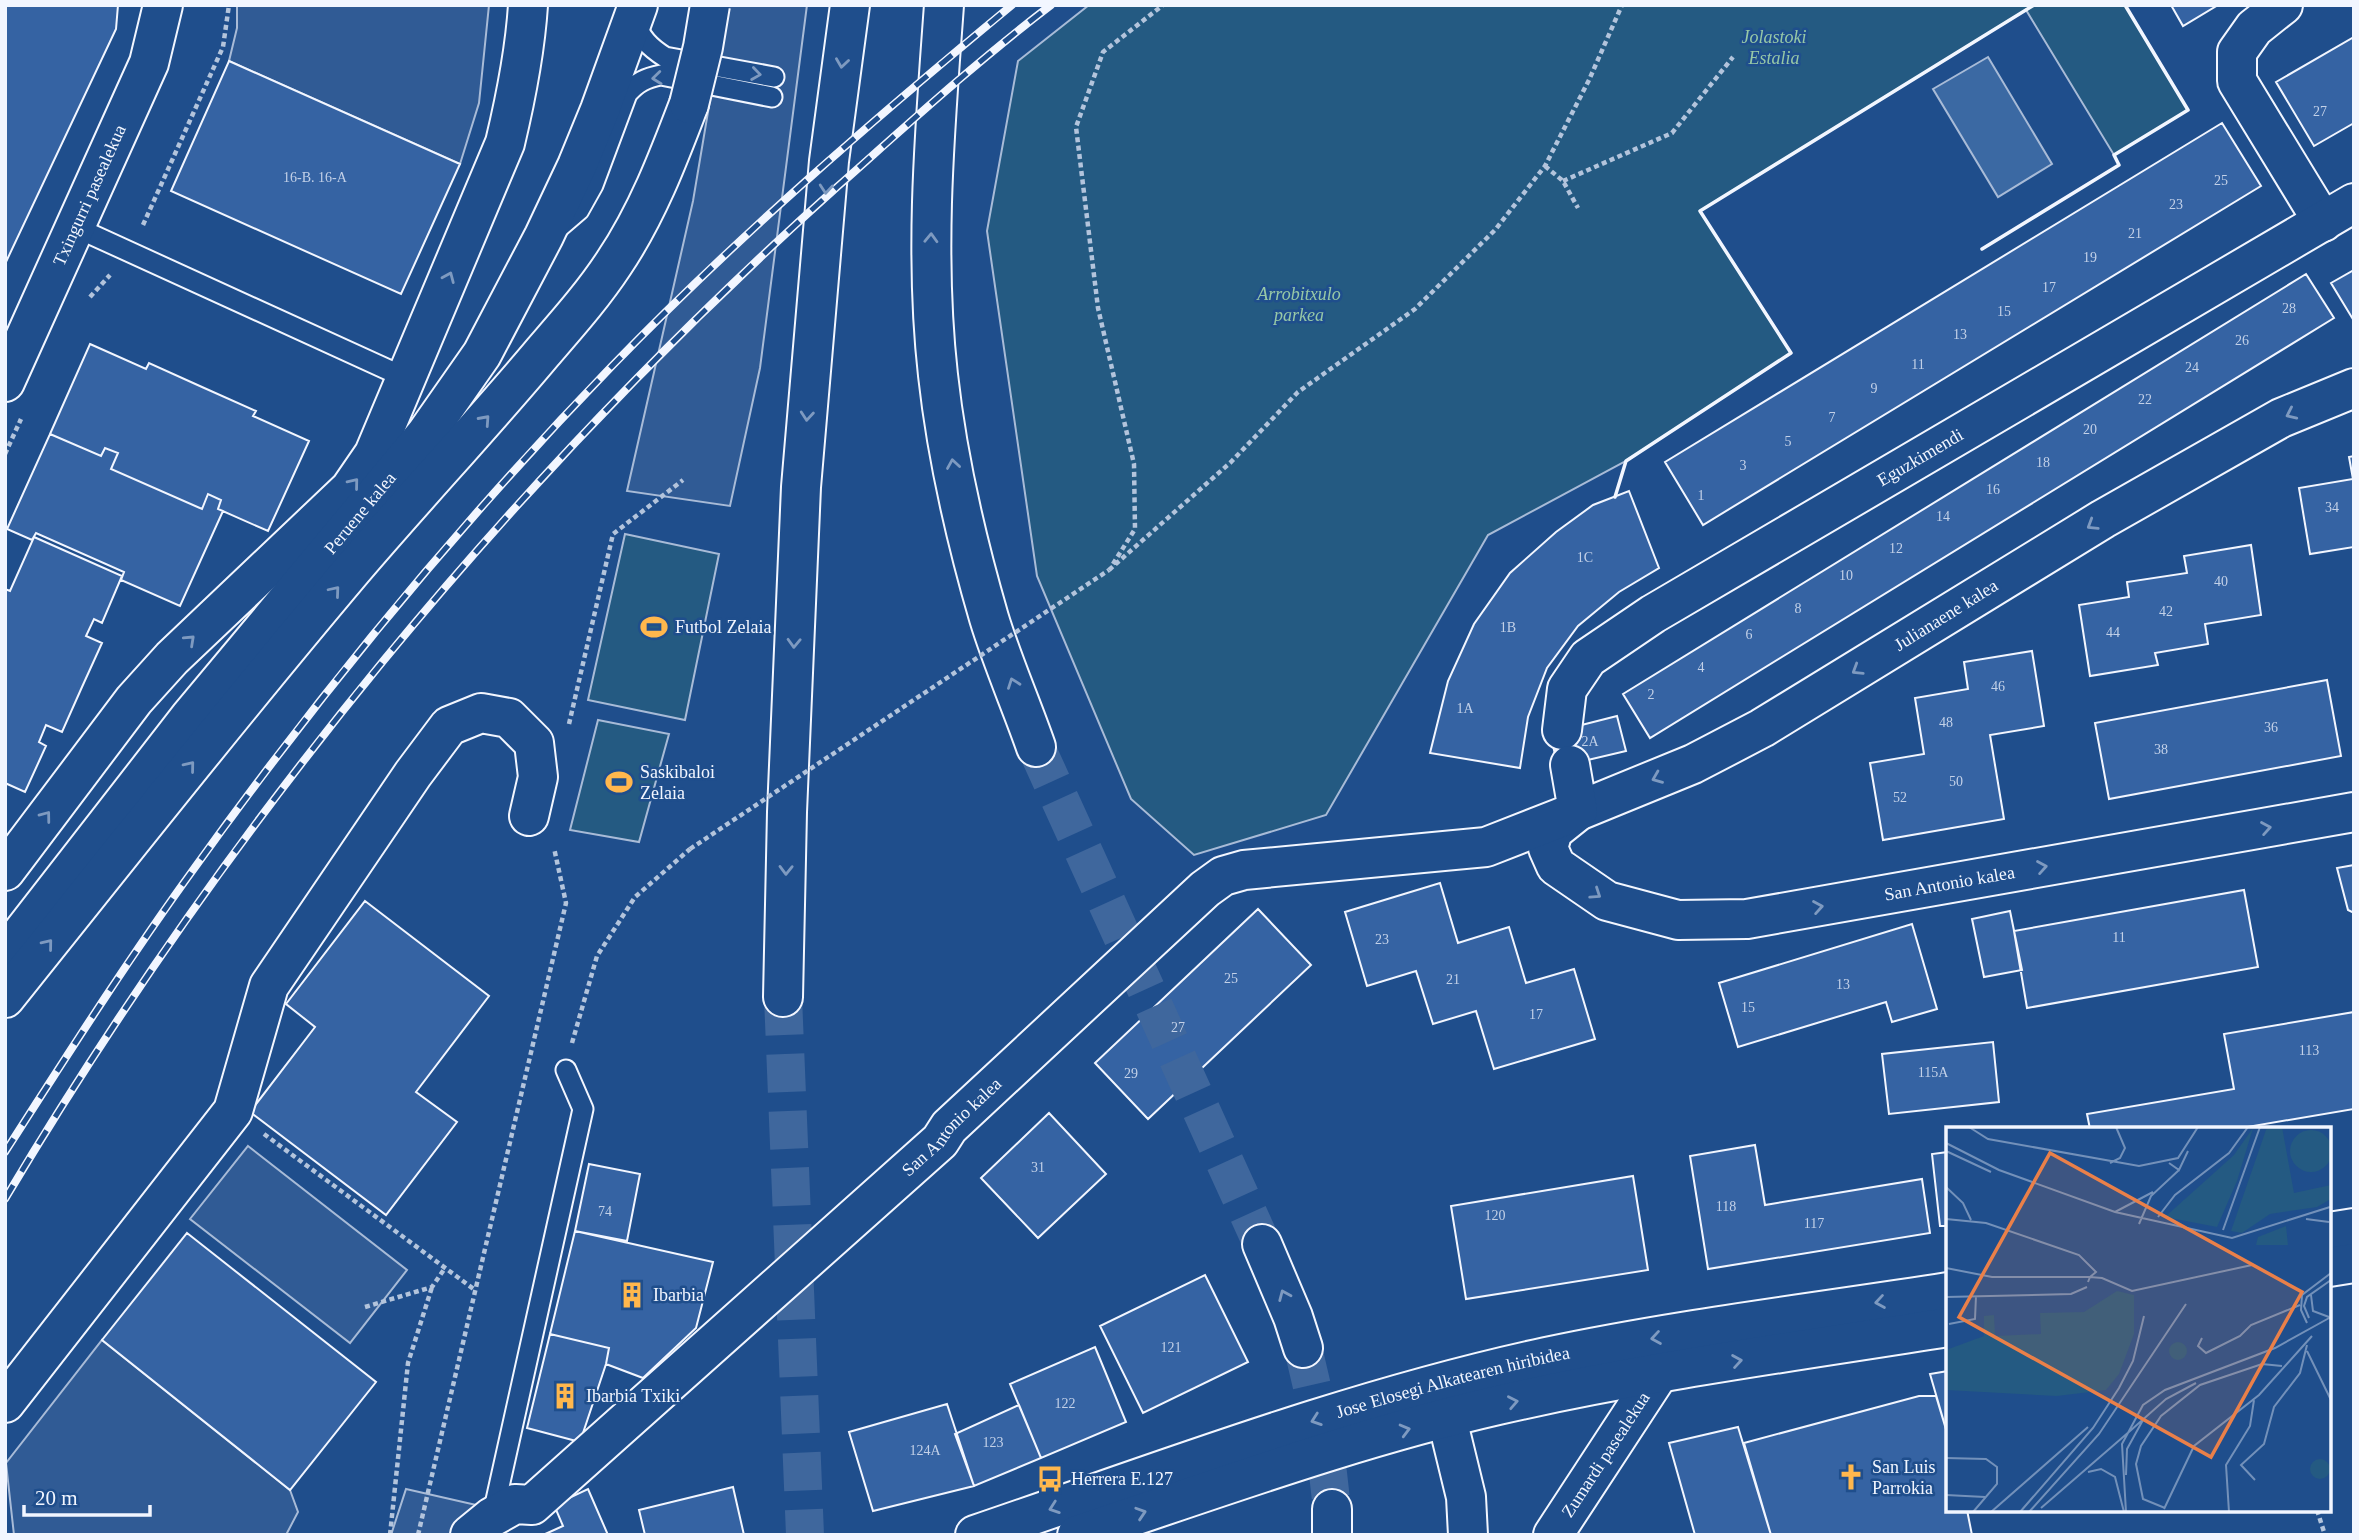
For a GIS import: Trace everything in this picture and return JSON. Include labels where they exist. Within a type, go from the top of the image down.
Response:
[{"type":"main road","name":"Txingurri pasealekua","points":[[5,382],[149,63],[163,5]]},
{"type":"main road","points":[[5,871],[111,727],[141,691],[349,489],[374,454],[505,143],[517,93],[528,5]]},
{"type":"main road","name":"Peruene kalea","points":[[5,998],[206,745],[354,568],[499,405],[615,262],[639,222],[666,164],[689,104],[710,5]]},
{"type":"main road","points":[[783,997],[787,813],[801,487],[829,161],[850,5]]},
{"type":"main road","points":[[944,5],[935,130],[931,260],[938,375],[958,497],[990,620],[1037,747]]},
{"type":"main road","name":"Eguzkimendi","points":[[1578,811],[1566,747],[1567,689],[1588,658],[1653,614],[2338,213],[2237,81],[2237,52],[2254,29],[2283,5]]},
{"type":"main road","name":"Peruene kalea","points":[[5,955],[190,717],[426,434],[482,354],[544,236],[600,110],[634,10]]},
{"type":"main road","name":"Julianaene kalea","points":[[1552,857],[1553,831],[1578,811],[1693,764],[1762,728],[2104,519],[2281,418],[2354,388]]},
{"type":"main road","points":[[5,1403],[233,1111],[269,986],[413,774],[449,726],[481,713],[509,718],[534,743],[538,777],[529,816]]},
{"type":"main road","name":"San Antonio kalea","points":[[1486,847],[1578,811]]},
{"type":"main road","name":"San Antonio kalea","points":[[484,1529],[515,1504],[532,1505],[940,1141],[949,1127],[1195,898],[1223,876],[1244,870],[1486,847],[1552,857],[1607,901],[1678,920],[1747,919],[2354,812]]},
{"type":"main road","points":[[2331,1232],[2354,1228]]},
{"type":"main road","points":[[1262,1244],[1303,1348]]},
{"type":"main road","points":[[2331,1267],[2354,1263]]},
{"type":"main road","name":"Jose Elosegi Alkatearen hiribidea","points":[[1077,1535],[1349,1444],[1545,1357],[1946,1292]]},
{"type":"main road","name":"Jose Elosegi Alkatearen hiribidea","points":[[975,1535],[1340,1411],[1443,1401],[1498,1405],[1659,1373],[1946,1328]]},
{"type":"main road","name":"Zumardi pasealekua","points":[[1553,1535],[1659,1373]]},
{"type":"main road","points":[[1443,1401],[1466,1497],[1468,1535]]},
{"type":"lane","points":[[544,236],[560,227],[579,210],[593,185],[627,94],[636,84],[649,77],[661,75],[773,87],[665,57],[640,37],[634,10]]},
{"type":"lane","points":[[75,226],[406,378]]},
{"type":"lane","points":[[484,1529],[583,1109],[566,1070]]},
{"type":"path","points":[[1109,570],[1135,529],[1134,464],[1098,308],[1076,127],[1103,52],[1163,5]]},
{"type":"path","points":[[690,849],[1109,570],[1231,462],[1298,392],[1415,309],[1495,230],[1545,166],[1589,80],[1622,5]]},
{"type":"path","points":[[1563,181],[1672,134],[1733,57]]},
{"type":"path","points":[[1545,166],[1563,181],[1578,208]]},
{"type":"path","points":[[569,725],[613,534],[683,480]]},
{"type":"path","points":[[418,1535],[566,904],[547,820],[529,816]]},
{"type":"path","points":[[233,1111],[475,1290]]},
{"type":"path","points":[[390,1535],[408,1363],[432,1287],[445,1268]]},
{"type":"path","points":[[365,1307],[432,1287]]},
{"type":"path","points":[[2318,1512],[2325,1535]]},
{"type":"green space","name":"Arrobitxulo parkea","points":[[1089,5],[2125,5],[2188,110],[2114,155],[2026,10],[1700,211],[1791,353],[1626,461],[1488,535],[1326,815],[1194,855],[1131,799],[1037,576],[987,231],[1018,61]]},
{"type":"green space","name":"Futbol Zelaia","points":[[625,534],[719,554],[685,720],[588,700]]},
{"type":"green space","name":"Saskibaloi Zelaia","points":[[598,720],[669,734],[639,842],[570,830]]},
{"type":"shaded area","points":[[237,5],[489,5],[479,103],[460,164],[229,61],[237,28]]},
{"type":"shaded area","points":[[726,5],[807,5],[760,368],[730,506],[627,491],[693,201]]},
{"type":"shaded area","points":[[1988,57],[2052,164],[1998,197],[1933,89]]},
{"type":"shaded area","points":[[248,1146],[407,1270],[350,1343],[190,1219]]},
{"type":"shaded area","points":[[102,1340],[290,1490],[298,1512],[286,1535],[14,1535],[6,1463]]},
{"type":"shaded area","points":[[406,1489],[485,1507],[479,1535],[391,1535]]},
{"type":"building","points":[[5,5],[118,5],[116,29],[5,264]]},
{"type":"building","points":[[2171,5],[2218,5],[2183,26]]},
{"type":"building","points":[[2354,37],[2354,123],[2314,146],[2276,82]]},
{"type":"building","points":[[229,61],[460,164],[401,294],[171,191]]},
{"type":"building","points":[[2222,123],[2261,186],[1703,525],[1665,462]]},
{"type":"building","points":[[2354,270],[2354,321],[2331,283]]},
{"type":"building","points":[[2306,274],[2334,318],[1650,738],[1623,694]]},
{"type":"building","points":[[90,344],[146,369],[149,363],[256,411],[253,416],[309,441],[268,531],[218,509],[221,500],[208,494],[202,509],[111,469],[118,453],[105,448],[101,456],[50,434]]},
{"type":"building","points":[[50,434],[101,456],[105,448],[118,453],[111,469],[202,509],[208,494],[221,500],[218,509],[223,511],[180,606],[121,580],[124,572],[36,533],[32,540],[7,529]]},
{"type":"building","points":[[2354,456],[2354,547],[2310,554],[2299,488],[2353,479],[2349,457]]},
{"type":"building","points":[[1629,491],[1659,568],[1619,592],[1578,626],[1547,668],[1528,717],[1520,768],[1430,753],[1448,681],[1474,624],[1510,573],[1556,532],[1593,505]]},
{"type":"building","points":[[34,537],[122,576],[102,623],[94,619],[86,636],[102,643],[62,732],[46,725],[39,742],[46,746],[25,792],[5,783],[5,589],[10,591]]},
{"type":"building","points":[[2251,545],[2261,615],[2205,624],[2208,644],[2155,653],[2158,665],[2090,676],[2079,605],[2129,597],[2127,582],[2187,573],[2184,556]]},
{"type":"building","points":[[2032,651],[2044,726],[1990,735],[2004,819],[1883,840],[1870,763],[1924,754],[1915,698],[1968,689],[1964,662]]},
{"type":"building","points":[[2327,680],[2341,756],[2109,799],[2095,723]]},
{"type":"building","points":[[1617,716],[1626,751],[1558,767],[1550,733]]},
{"type":"building","points":[[2354,865],[2354,913],[2348,910],[2337,868]]},
{"type":"building","points":[[1440,883],[1458,943],[1509,927],[1526,983],[1574,969],[1595,1039],[1494,1069],[1476,1011],[1433,1024],[1416,971],[1367,986],[1345,912]]},
{"type":"building","points":[[2244,890],[2258,967],[2027,1008],[2014,931]]},
{"type":"building","points":[[365,901],[489,996],[416,1092],[457,1122],[386,1215],[250,1112],[315,1027],[286,1004]]},
{"type":"building","points":[[1258,909],[1311,965],[1148,1119],[1095,1063]]},
{"type":"building","points":[[2010,911],[2022,970],[1984,977],[1972,919]]},
{"type":"building","points":[[1912,924],[1937,1009],[1892,1022],[1886,1002],[1738,1047],[1719,983]]},
{"type":"building","points":[[2354,1012],[2354,1109],[2247,1127],[2090,1127],[2087,1114],[2234,1089],[2224,1034]]},
{"type":"building","points":[[1993,1042],[1999,1102],[1889,1114],[1882,1054]]},
{"type":"building","points":[[1049,1113],[1106,1174],[1038,1238],[981,1178]]},
{"type":"building","points":[[1755,1145],[1765,1205],[1922,1179],[1930,1233],[1708,1269],[1690,1156]]},
{"type":"building","points":[[1946,1152],[1946,1226],[1940,1226],[1932,1154]]},
{"type":"building","points":[[589,1164],[640,1174],[627,1241],[575,1231]]},
{"type":"building","points":[[1633,1176],[1648,1270],[1466,1299],[1451,1206]]},
{"type":"building","name":"Ibarbia","points":[[575,1231],[713,1262],[696,1328],[643,1378],[606,1364],[609,1348],[550,1334]]},
{"type":"building","points":[[187,1233],[376,1382],[290,1490],[102,1340]]},
{"type":"building","points":[[1205,1275],[1248,1362],[1143,1413],[1100,1326]]},
{"type":"building","name":"Ibarbia Txiki","points":[[550,1334],[609,1348],[580,1442],[527,1428]]},
{"type":"building","points":[[1095,1347],[1126,1422],[1041,1458],[1010,1384]]},
{"type":"building","points":[[1946,1371],[1946,1429],[1930,1374]]},
{"type":"building","name":"San Luis Parrokia","points":[[1919,1396],[1936,1396],[1946,1429],[1946,1512],[1967,1512],[1972,1535],[1771,1535],[1744,1443]]},
{"type":"building","points":[[947,1404],[974,1486],[873,1511],[849,1432]]},
{"type":"building","points":[[1019,1405],[1041,1458],[974,1486],[955,1434]]},
{"type":"building","points":[[1738,1427],[1771,1535],[1695,1535],[1669,1443]]},
{"type":"building","points":[[733,1487],[744,1535],[645,1535],[639,1510]]},
{"type":"building","points":[[588,1489],[608,1535],[543,1535],[563,1526],[554,1505]]},
{"type":"tunnel","points":[[1036,747],[1262,1244]]},
{"type":"tunnel","points":[[783,997],[805,1535]]},
{"type":"tunnel","points":[[1303,1348],[1324,1438],[1332,1509]]},
{"type":"railway","points":[[5,1152],[144,939],[241,804],[393,610],[500,486],[612,366],[708,271],[857,136],[1012,5]]},
{"type":"railway","points":[[5,1199],[92,1060],[184,923],[281,791],[383,661],[490,536],[601,415],[717,299],[916,117],[1051,5]]},
{"type":"wall","points":[[1615,497],[1626,461],[1791,353],[1700,211],[2034,5]]},
{"type":"wall","points":[[1982,249],[2119,165],[2114,155],[2188,110],[2125,5]]},
{"type":"place","name":"Futbol Zelaia","points":[[654,627]]},
{"type":"place","name":"Saskibaloi Zelaia","points":[[619,782]]},
{"type":"place","name":"Ibarbia","points":[[632,1295]]},
{"type":"place","name":"Ibarbia Txiki","points":[[565,1396]]},
{"type":"place","name":"San Luis Parrokia","points":[[1851,1477]]},
{"type":"place","name":"Herrera E.127","points":[[1050,1479]]},
{"type":"park label","name":"Jolastoki Estalia","points":[[1774,47]]}]
